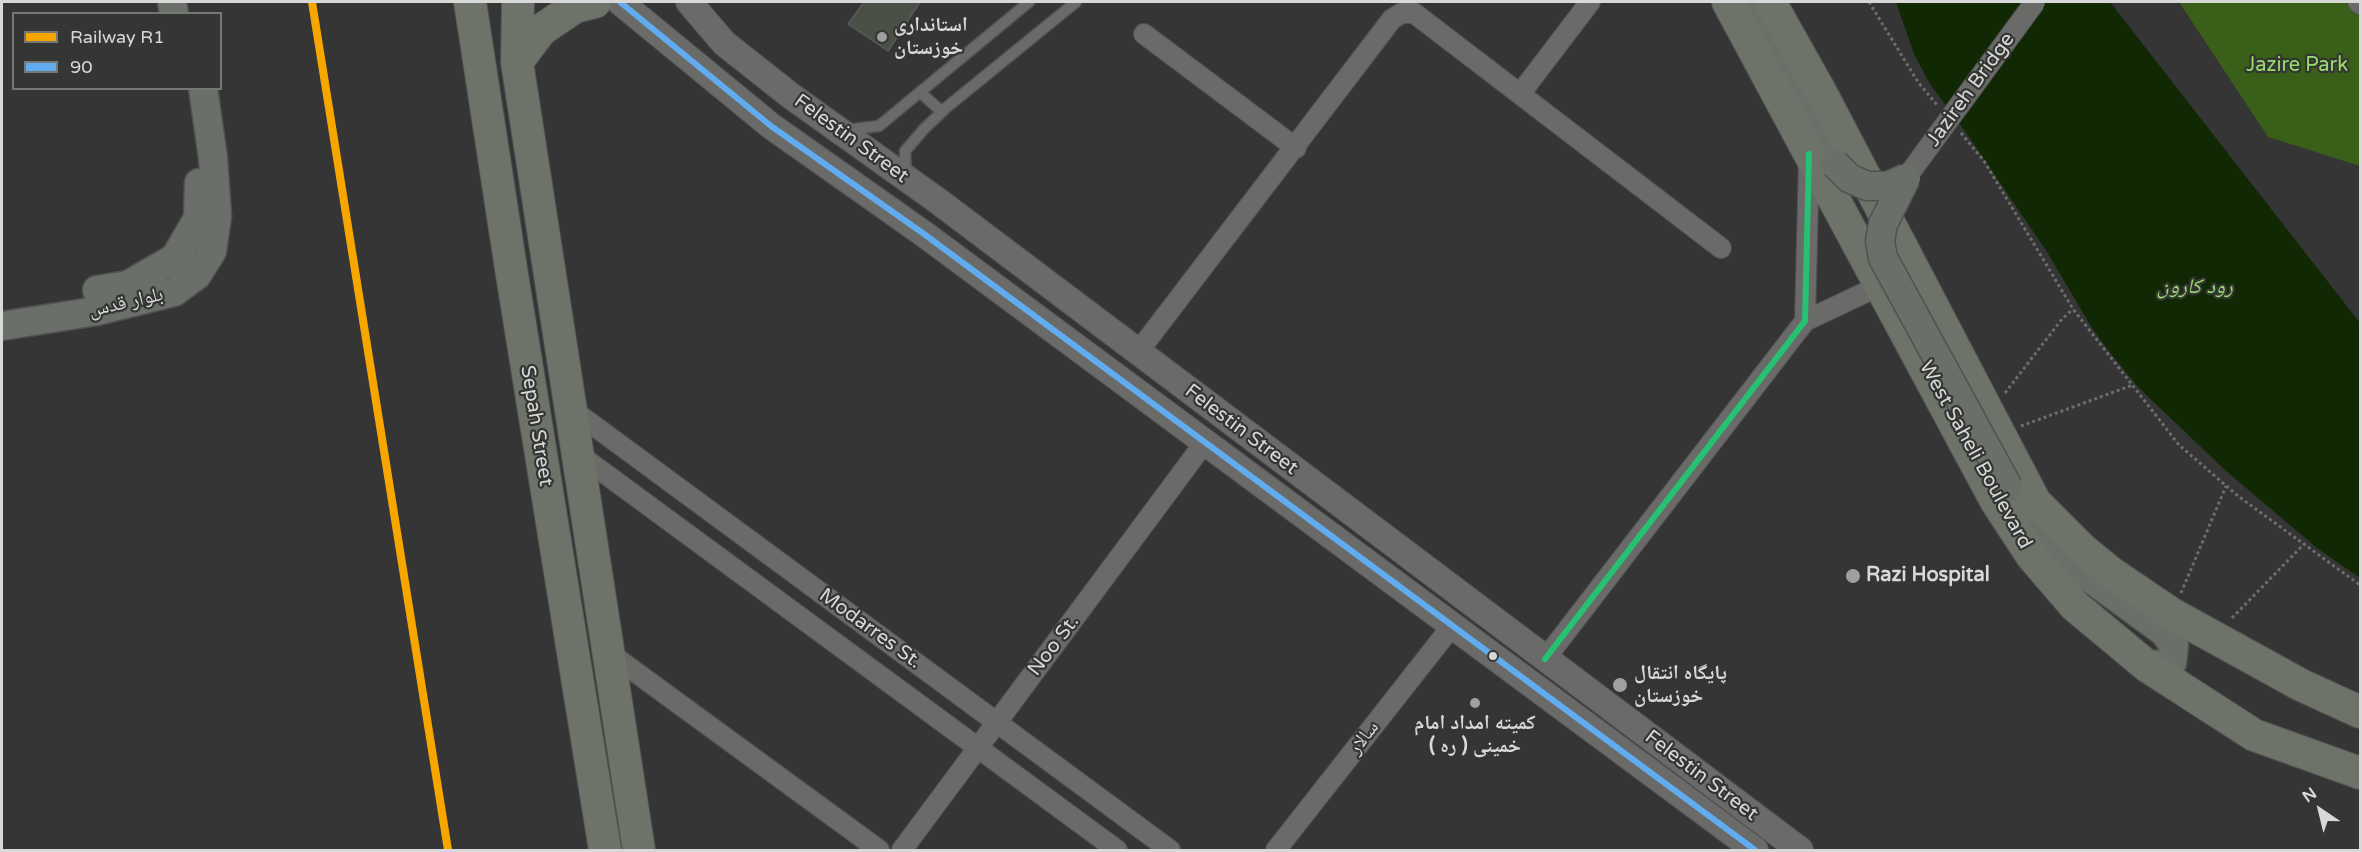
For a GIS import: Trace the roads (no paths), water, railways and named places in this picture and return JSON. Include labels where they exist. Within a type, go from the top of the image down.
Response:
[{"type":"main road","name":"Sepah Street","points":[[470,2],[605,850]]},
{"type":"main road","name":"Sepah Street","points":[[518,2],[517,62],[639,850]]},
{"type":"main road","points":[[517,62],[541,30],[575,7],[595,2]]},
{"type":"main road","name":"West Saheli Boulevard","points":[[1728,2],[1996,501],[2032,556],[2075,606],[2147,666],[2254,735],[2361,773]]},
{"type":"main road","points":[[1746,2],[1835,164],[1849,178],[1868,186],[1888,186],[1906,178]]},
{"type":"main road","name":"West Saheli Boulevard","points":[[1770,2],[2002,421],[2035,502],[2083,550],[2110,572],[2172,614],[2301,685],[2361,712]]},
{"type":"main road","name":"بلوار قدس","points":[[2,308],[128,285],[175,258],[198,218],[199,160],[187,90]]},
{"type":"main road","name":"بلوار قدس","points":[[2,326],[97,311],[174,292],[197,275],[212,251],[217,216],[213,158],[203,90]]},
{"type":"main road","points":[[1906,178],[1883,224],[1880,241],[1883,258],[2008,487],[2036,529],[2072,565],[2164,632],[2174,645],[2172,663],[2147,666]]},
{"type":"main road","points":[[2008,487],[2035,502]]},
{"type":"main road","points":[[2110,572],[2137,614]]},
{"type":"street","name":"Felestin Street","points":[[621,2],[771,126],[999,289],[1755,850]]},
{"type":"street","name":"Felestin Street","points":[[689,2],[724,43],[791,96],[1020,263],[1800,850]]},
{"type":"street","points":[[1520,94],[1590,2]]},
{"type":"street","name":"Jazireh Bridge","points":[[1906,178],[2036,2]]},
{"type":"street","points":[[1138,352],[1296,148],[1392,19],[1402,13],[1414,13],[1721,248]]},
{"type":"street","points":[[1144,34],[1296,148]]},
{"type":"street","points":[[1805,321],[1809,152]]},
{"type":"street","points":[[999,289],[1020,263]]},
{"type":"street","points":[[1545,659],[1805,321],[1881,285]]},
{"type":"street","name":"Modarres St.","points":[[570,408],[1170,850]]},
{"type":"street","name":"Noo St.","points":[[902,850],[1205,442]]},
{"type":"street","name":"Modarres St.","points":[[577,453],[1117,850]]},
{"type":"street","name":"سالار","points":[[1276,850],[1452,626]]},
{"type":"street","points":[[608,652],[879,850]]},
{"type":"lane","points":[[839,130],[879,126],[1029,2]]},
{"type":"lane","points":[[906,178],[905,151],[942,112],[1076,2]]},
{"type":"lane","points":[[920,92],[942,112]]},
{"type":"water","name":"رود کارون","points":[[1896,2],[2110,2],[2360,323],[2360,578],[2317,548],[2225,470],[2139,388],[2108,350],[2092,328],[2047,252],[1930,84],[1914,54]]},
{"type":"rail line","name":"R1","points":[[312,2],[448,850]]},
{"type":"place","name":"استانداری خوزستان","points":[[882,37]]},
{"type":"place","name":"Razi Hospital","points":[[1853,576]]},
{"type":"place","name":"پایگاه انتقال خوزستان","points":[[1620,685]]},
{"type":"place","name":"کمیته امداد امام خمینی ( ره )","points":[[1475,703]]},
{"type":"park label","name":"Jazire Park","points":[[2297,66]]}]
